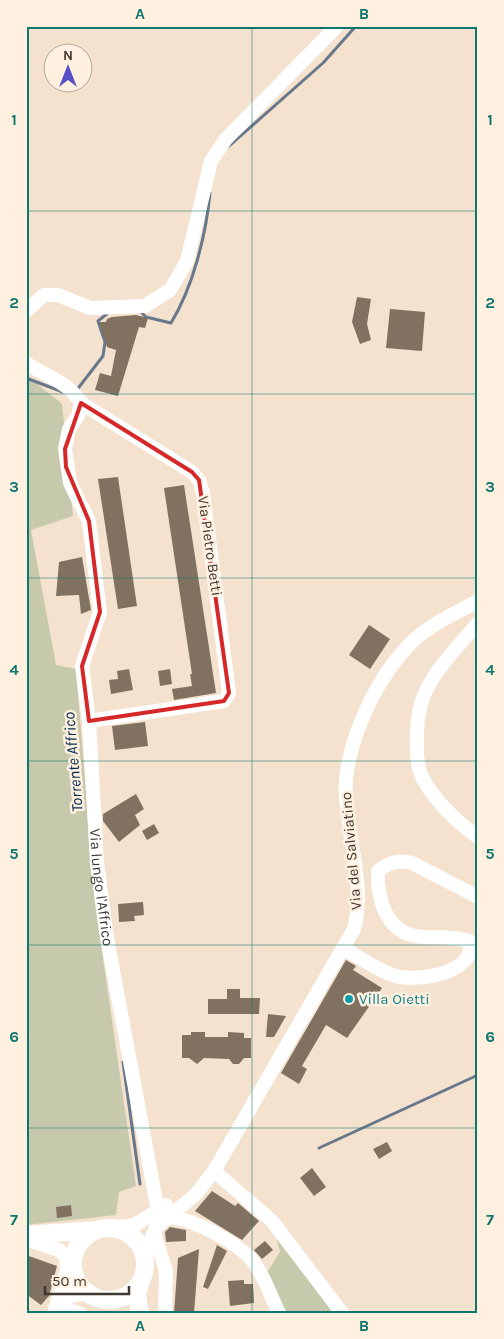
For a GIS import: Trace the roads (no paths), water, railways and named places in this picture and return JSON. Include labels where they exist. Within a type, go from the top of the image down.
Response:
[{"type":"main road","points":[[70,1257],[83,1238],[105,1229]]},
{"type":"main road","points":[[26,1235],[105,1229],[131,1235],[143,1251],[145,1261],[137,1295],[140,1313]]},
{"type":"main road","points":[[51,1233],[67,1240],[75,1278],[112,1313]]},
{"type":"main road","points":[[94,1297],[119,1300],[135,1290],[140,1283]]},
{"type":"street","points":[[26,311],[44,295],[58,295],[90,308],[146,306],[170,290],[188,261],[210,161],[226,138],[337,26]]},
{"type":"street","points":[[26,363],[62,383],[76,394],[81,403]]},
{"type":"street","name":"Via Pietro Betti","points":[[81,403],[192,472],[199,480],[203,493],[229,694],[224,702],[89,721]]},
{"type":"street","name":"Via lungo l'Affrico","points":[[81,403],[78,416],[70,429],[65,449],[70,483],[89,521],[100,612],[82,666],[89,721],[97,863],[107,938],[160,1221],[166,1271],[165,1313]]},
{"type":"street","name":"Via del Salviatino","points":[[160,1221],[191,1198],[214,1171],[354,929],[358,905],[346,784],[347,771],[358,732],[381,683],[402,653],[419,636],[478,602]]},
{"type":"street","points":[[478,623],[438,671],[421,704],[416,741],[422,778],[440,802],[464,828],[478,837]]},
{"type":"street","points":[[344,949],[395,976],[415,979],[446,973],[467,958],[470,946],[469,941],[458,937],[414,936],[402,932],[391,922],[382,905],[378,887],[378,871],[386,865],[400,860],[412,863],[478,897]]},
{"type":"street","points":[[214,1171],[272,1221],[342,1313]]},
{"type":"street","points":[[105,1229],[181,1218],[197,1224],[246,1254],[256,1264],[278,1313]]},
{"type":"street","points":[[145,1261],[160,1221]]},
{"type":"street","points":[[26,1239],[59,1250],[70,1257],[57,1306]]},
{"type":"street","points":[[57,1306],[71,1293],[75,1278]]},
{"type":"street","points":[[57,1306],[75,1294],[94,1297]]},
{"type":"street","points":[[57,1306],[79,1313]]},
{"type":"waterway","points":[[228,147],[323,63],[356,26]]},
{"type":"waterway","points":[[140,311],[146,317],[171,323],[192,277],[202,243],[210,193]]},
{"type":"waterway","points":[[76,391],[103,356],[105,342],[98,321],[108,313]]},
{"type":"waterway","name":"Torrente Affrico","points":[[26,378],[63,392]]},
{"type":"waterway","name":"Torrente Affrico","points":[[123,1062],[140,1184]]},
{"type":"waterway","points":[[319,1148],[478,1075]]},
{"type":"place","name":"Villa Oietti","points":[[349,999]]}]
